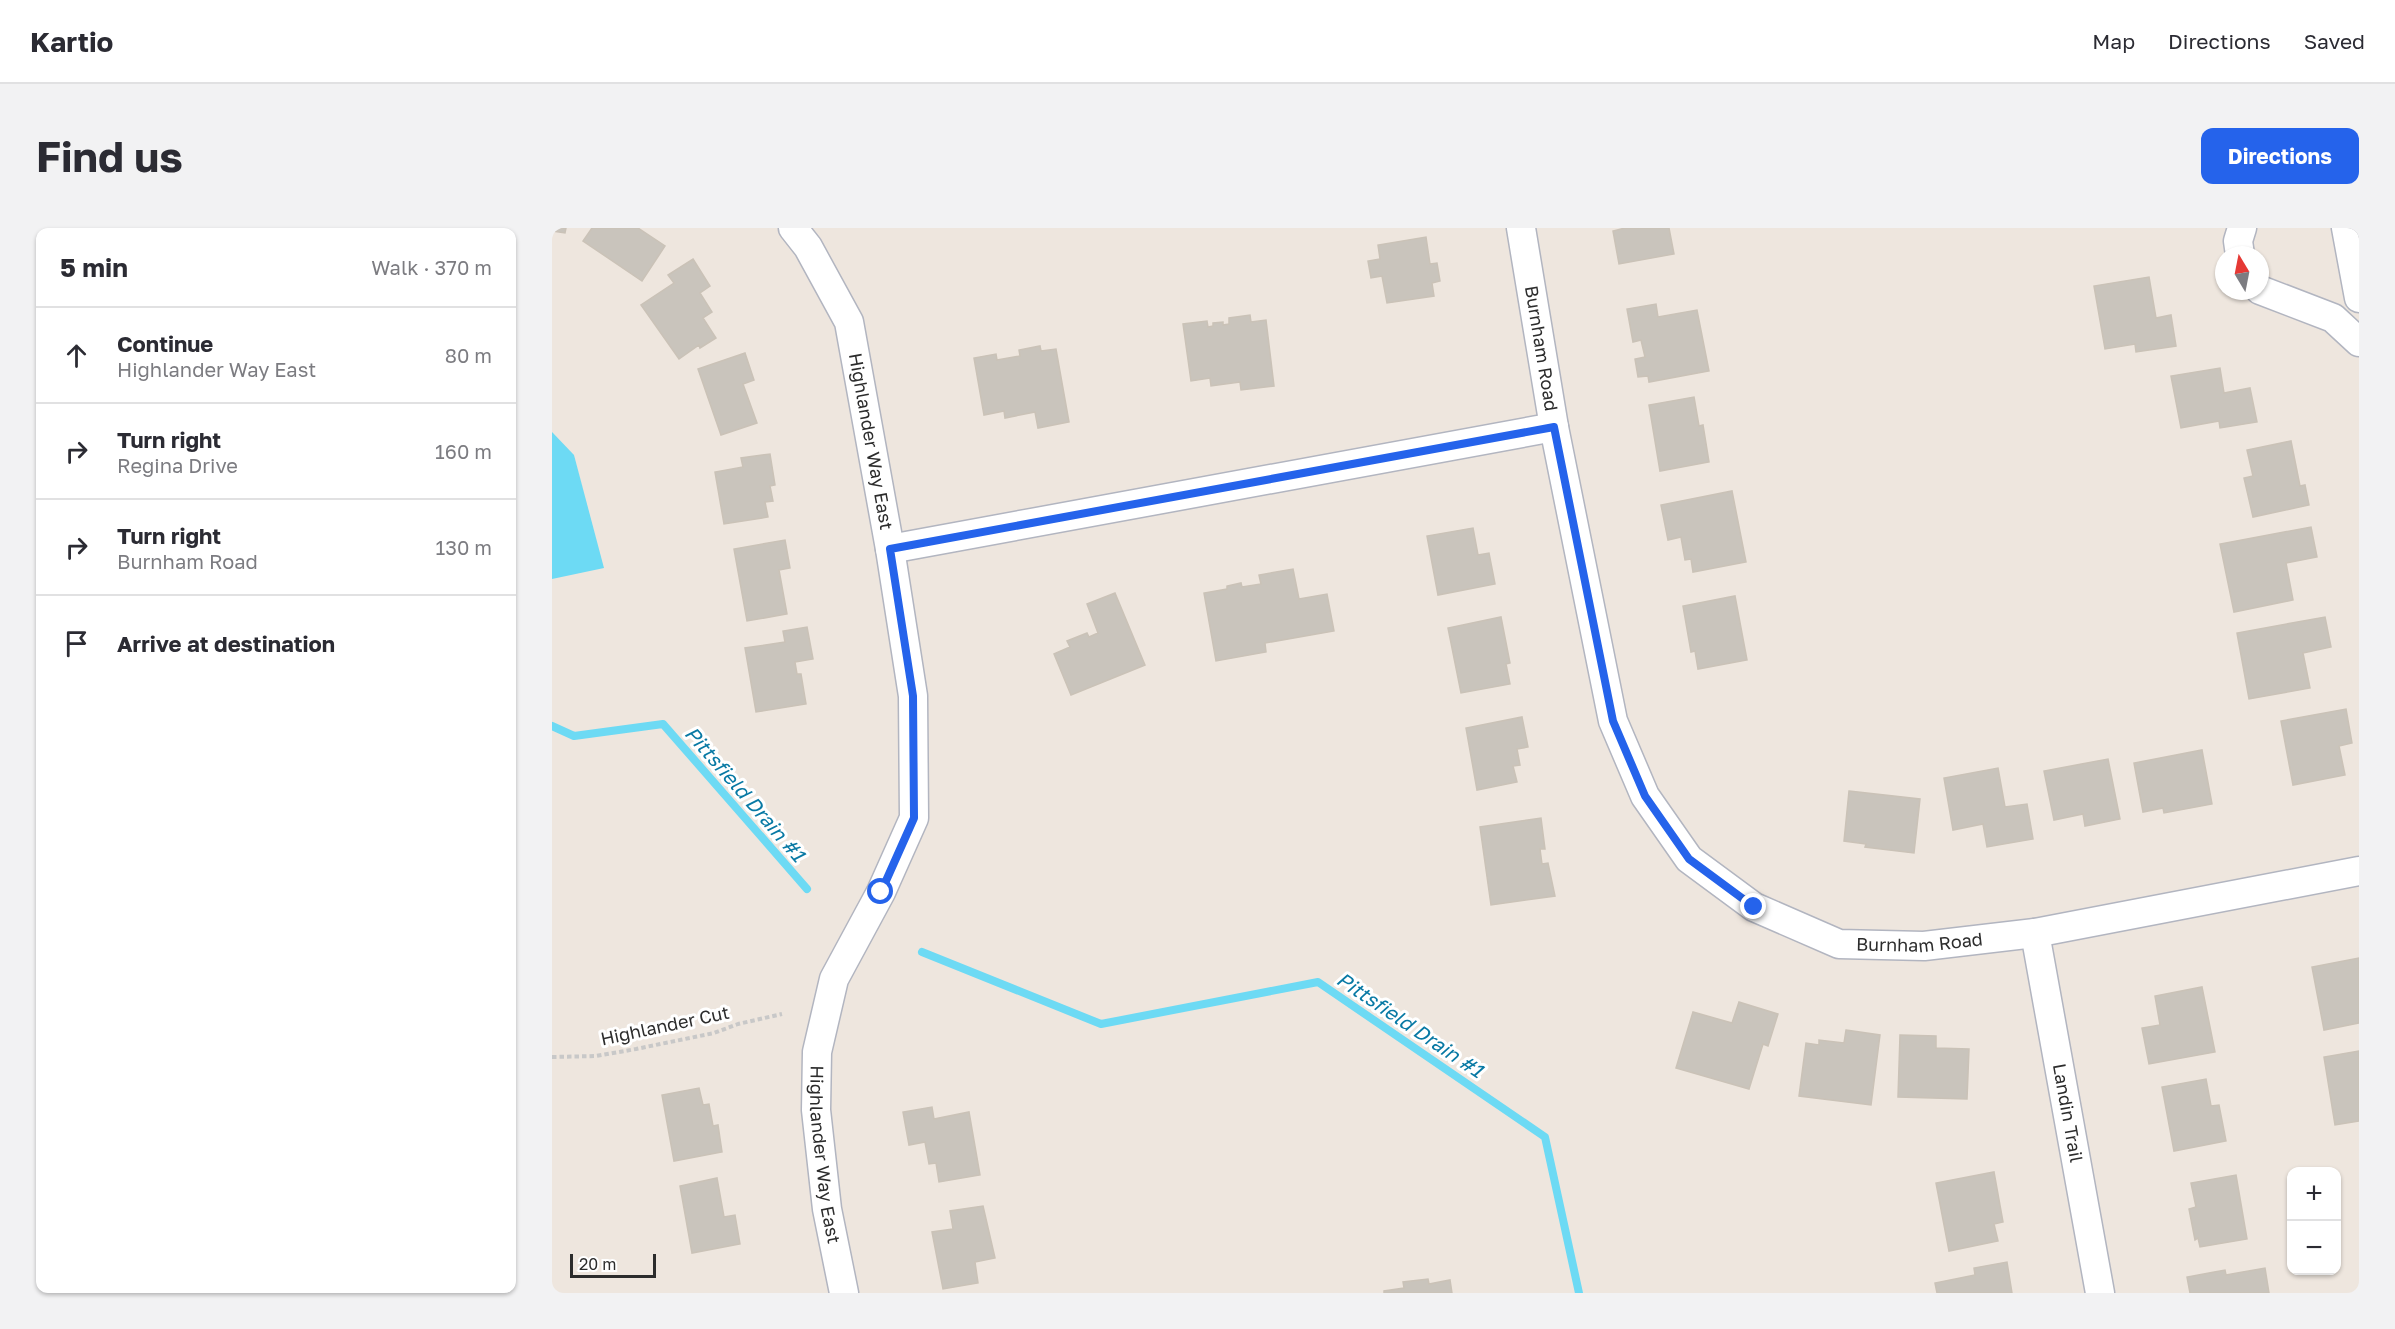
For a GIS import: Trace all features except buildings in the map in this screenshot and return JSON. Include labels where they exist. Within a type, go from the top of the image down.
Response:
[{"type":"street","name":"Highlander Way East","points":[[793,228],[808,246],[849,322],[890,549],[913,696],[914,818],[881,892],[834,979],[817,1052],[816,1110],[827,1209],[844,1293]]},
{"type":"street","name":"Burnham Road","points":[[1521,228],[1554,427],[1613,721],[1645,796],[1689,859],[1754,907],[1839,944],[1924,946],[2035,933],[2359,871]]},
{"type":"street","points":[[2239,246],[2242,228]]},
{"type":"street","points":[[2346,228],[2359,298]]},
{"type":"street","points":[[2269,293],[2334,318],[2359,342]]},
{"type":"street","points":[[890,549],[1554,427]]},
{"type":"street","name":"Landin Trail","points":[[2035,933],[2100,1293]]},
{"type":"path","name":"Highlander Cut","points":[[552,1057],[596,1056],[714,1033],[782,1014]]},
{"type":"water","points":[[552,432],[574,455],[604,568],[552,579]]},
{"type":"waterway","name":"Pittsfield Drain #1","points":[[552,726],[574,736],[663,724],[807,889]]},
{"type":"waterway","name":"Pittsfield Drain #1","points":[[922,952],[1101,1024],[1318,982],[1545,1137],[1579,1293]]},
{"type":"route","points":[[881,892],[914,818],[913,696],[890,549],[1554,427],[1613,721],[1645,796],[1689,859],[1754,907]]}]
